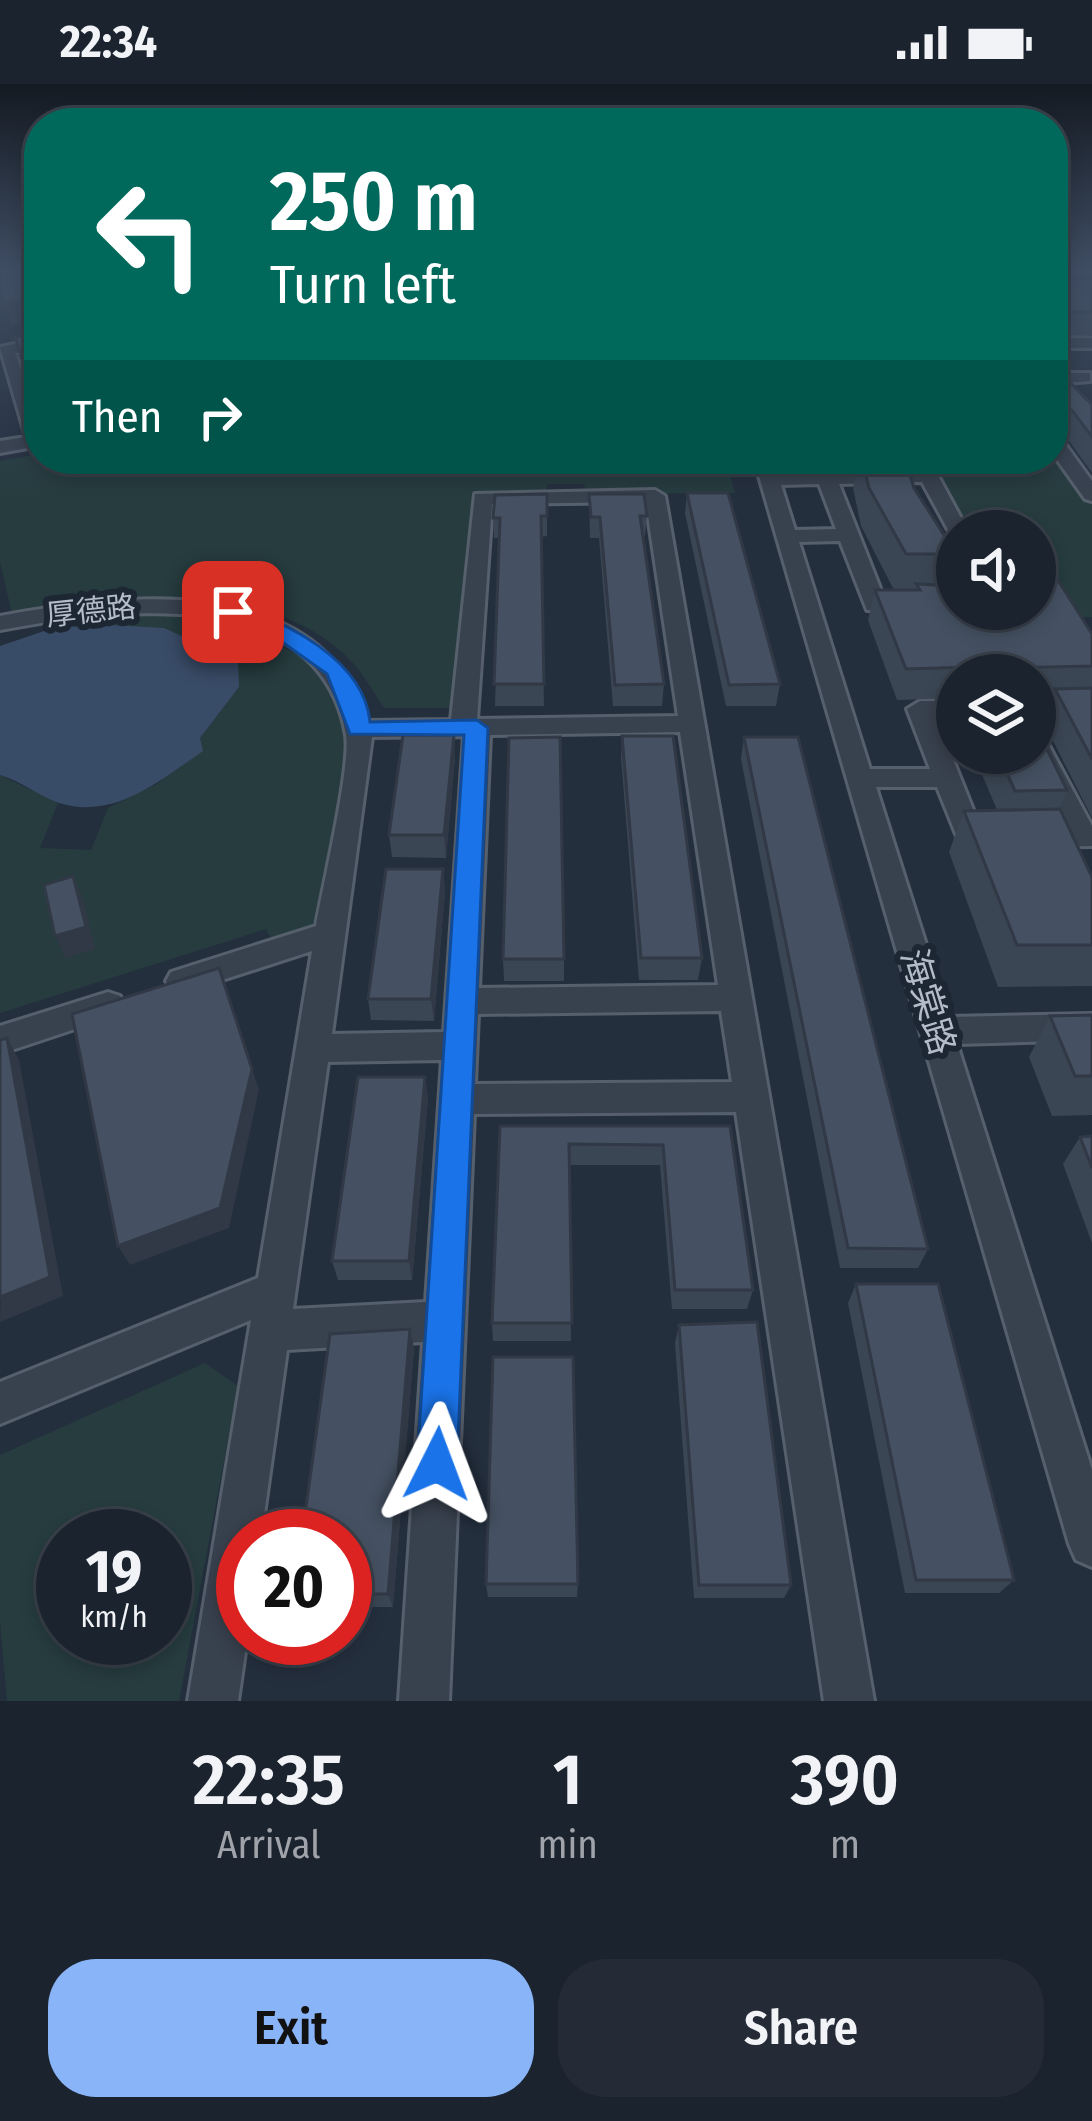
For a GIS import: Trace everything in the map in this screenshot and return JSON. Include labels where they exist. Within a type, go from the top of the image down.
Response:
[{"type":"street","points":[[3,344],[24,402]]},
{"type":"street","points":[[1068,397],[1091,425]]},
{"type":"street","points":[[1068,453],[1092,495]]},
{"type":"street","name":"海棠路","points":[[767,474],[1092,1544]]},
{"type":"street","points":[[800,474],[929,476],[947,510]]},
{"type":"street","points":[[827,478],[875,605],[936,605]]},
{"type":"street","points":[[424,1701],[460,1046],[482,498],[655,496],[849,1701]]},
{"type":"street","points":[[786,536],[848,535]]},
{"type":"street","name":"厚德路","points":[[0,623],[112,605],[175,604],[233,612],[278,630],[336,670],[358,720]]},
{"type":"street","points":[[1056,709],[1092,708]]},
{"type":"street","points":[[936,709],[920,709],[936,750]]},
{"type":"street","points":[[213,1701],[358,720],[470,728],[694,724]]},
{"type":"street","points":[[945,774],[970,837],[1086,836],[1052,774]]},
{"type":"street","points":[[860,778],[947,778]]},
{"type":"street","points":[[0,1040],[330,933]]},
{"type":"street","points":[[462,1001],[738,998]]},
{"type":"street","points":[[937,1031],[1092,1027]]},
{"type":"street","points":[[313,1048],[460,1046]]},
{"type":"street","points":[[457,1099],[754,1097]]},
{"type":"street","points":[[0,1403],[273,1311],[445,1322]]},
{"type":"green space","points":[[24,457],[24,474],[730,474],[735,493],[586,494],[584,484],[547,484],[545,494],[477,494],[453,708],[384,708],[352,662],[318,634],[279,615],[236,604],[143,599],[12,614],[0,562],[0,461]]},
{"type":"green space","points":[[1068,471],[1092,504],[1092,617],[1056,617],[1056,510],[954,510],[935,474]]},
{"type":"green space","points":[[171,616],[228,627],[287,649],[333,685],[346,710],[351,741],[347,783],[320,914],[310,928],[272,942],[266,929],[0,1013],[0,775],[58,803],[40,848],[91,850],[108,808],[155,785],[202,751],[200,738],[239,687],[110,625],[53,628],[96,617]]},
{"type":"green space","points":[[205,1363],[238,1386],[192,1632],[192,1509],[36,1509],[36,1665],[186,1665],[179,1701],[7,1701],[0,1622],[0,1455]]},
{"type":"water","points":[[53,628],[164,628],[238,662],[239,687],[200,738],[203,751],[136,795],[99,806],[59,803],[0,775],[0,646]]},
{"type":"building","points":[[1068,380],[1092,405],[1092,437],[1068,409]]},
{"type":"building","points":[[866,474],[910,474],[936,523],[936,554],[906,554]]},
{"type":"building","points":[[687,493],[728,493],[780,684],[729,685]]},
{"type":"building","points":[[547,494],[547,516],[541,516],[544,684],[494,684],[500,518],[493,518],[495,495]]},
{"type":"building","points":[[589,494],[644,494],[647,516],[640,516],[664,684],[615,685],[600,517],[591,517]]},
{"type":"building","points":[[1056,577],[1092,634],[1092,666],[1056,667],[1056,654],[936,654],[936,668],[906,669],[875,590],[920,590],[916,584],[936,585],[936,630],[1056,630]]},
{"type":"building","points":[[1092,688],[1092,759],[1056,691]]},
{"type":"building","points":[[403,735],[454,735],[444,835],[389,835]]},
{"type":"building","points":[[622,736],[673,736],[702,958],[641,958]]},
{"type":"building","points":[[560,737],[564,959],[503,959],[509,738]]},
{"type":"building","points":[[744,737],[798,737],[928,1249],[848,1248]]},
{"type":"building","points":[[1056,768],[1067,790],[1015,791],[1007,774],[1056,774]]},
{"type":"building","points":[[1060,809],[1092,877],[1092,945],[1017,945],[964,811]]},
{"type":"building","points":[[386,869],[443,869],[431,999],[368,999]]},
{"type":"building","points":[[73,876],[86,927],[55,936],[44,885]]},
{"type":"building","points":[[219,968],[252,1069],[220,1208],[118,1246],[72,1014]]},
{"type":"building","points":[[1092,1015],[1092,1076],[1075,1076],[1050,1016]]},
{"type":"building","points":[[7,1038],[50,1277],[0,1297],[0,1040]]},
{"type":"building","points":[[358,1077],[425,1077],[409,1261],[332,1261]]},
{"type":"building","points":[[500,1126],[730,1126],[753,1290],[675,1290],[663,1145],[569,1144],[572,1323],[492,1323]]},
{"type":"building","points":[[1092,1136],[1092,1168],[1080,1137]]},
{"type":"building","points":[[856,1284],[938,1284],[1014,1580],[916,1580]]},
{"type":"building","points":[[757,1322],[791,1585],[699,1585],[679,1325]]},
{"type":"building","points":[[410,1329],[388,1594],[372,1594],[372,1509],[306,1509],[330,1334]]},
{"type":"building","points":[[493,1357],[573,1357],[578,1584],[486,1584]]},
{"type":"route","points":[[233,612],[278,630],[336,670],[358,712],[359,729],[477,728],[437,1464]]}]
